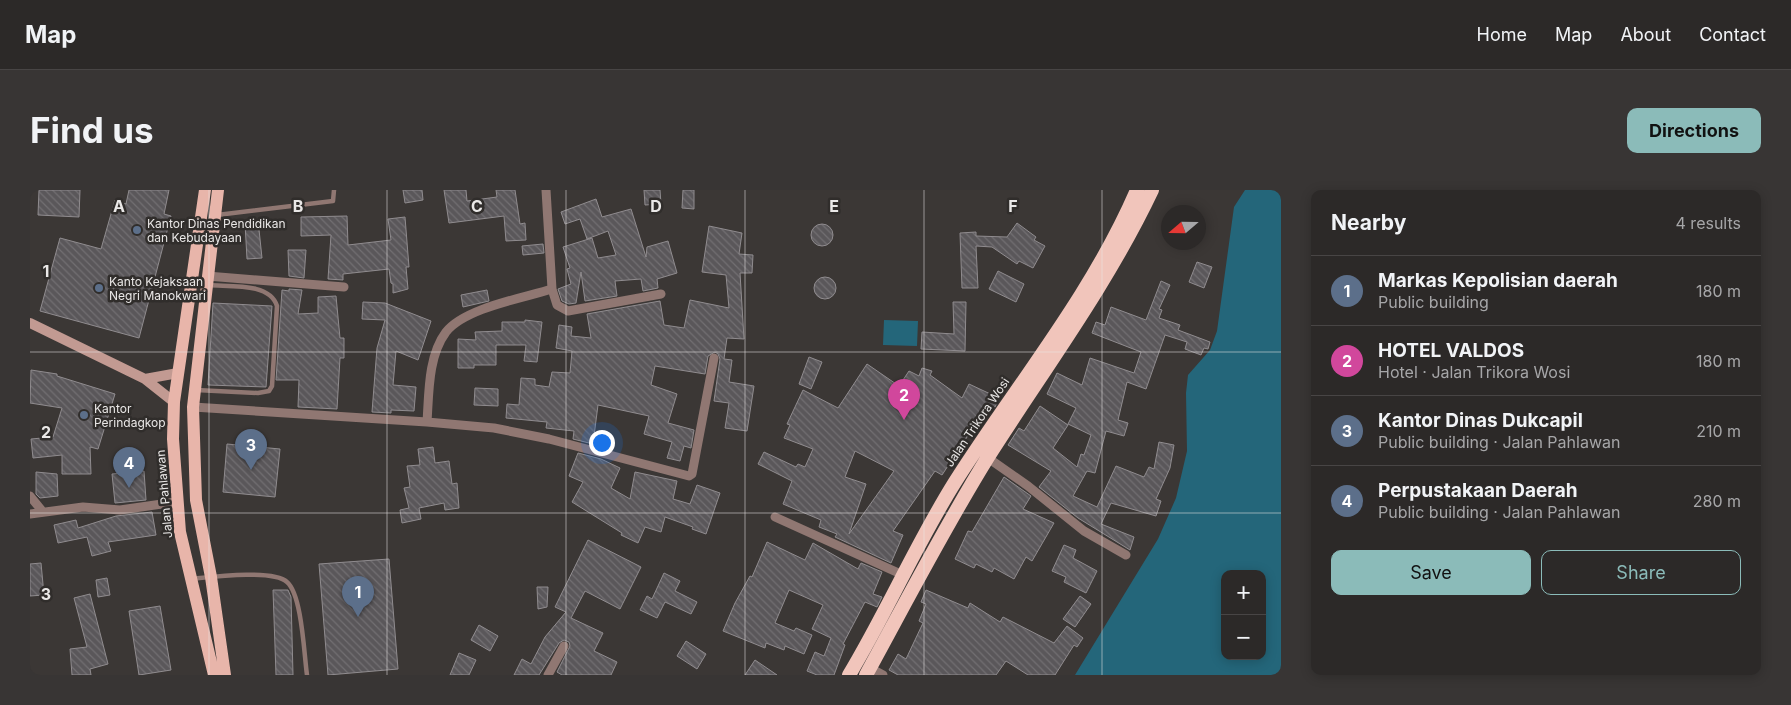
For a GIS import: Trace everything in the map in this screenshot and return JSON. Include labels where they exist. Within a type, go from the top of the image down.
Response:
[{"type":"highway","name":"Jalan Trikora Wosi","points":[[868,671],[937,544],[988,458],[1082,314],[1126,229],[1137,190]]},
{"type":"highway","name":"Jalan Trikora Wosi","points":[[850,675],[955,483],[1068,312],[1152,190]]},
{"type":"main road","name":"Jalan Pahlawan","points":[[205,190],[174,402],[176,502],[180,532],[214,675]]},
{"type":"main road","points":[[218,190],[193,407],[196,500],[211,577],[225,675]]},
{"type":"main road","points":[[196,253],[210,254]]},
{"type":"main road","points":[[30,322],[145,380],[174,402]]},
{"type":"main road","points":[[183,331],[200,334]]},
{"type":"main road","points":[[145,380],[178,373]]},
{"type":"street","points":[[546,190],[552,289],[556,306],[568,311],[661,294]]},
{"type":"street","points":[[207,280],[344,287]]},
{"type":"street","points":[[427,422],[436,351],[448,330],[473,313],[552,289]]},
{"type":"street","points":[[193,407],[494,428],[549,439],[689,476],[692,474],[714,358]]},
{"type":"street","points":[[988,458],[1028,486],[1084,531],[1126,555]]},
{"type":"street","points":[[30,496],[43,512]]},
{"type":"street","points":[[30,514],[94,507],[112,510],[176,502]]},
{"type":"street","points":[[775,518],[903,575]]},
{"type":"street","points":[[548,675],[564,646]]},
{"type":"street","points":[[868,671],[883,675]]},
{"type":"lane","points":[[215,216],[333,201],[334,190]]},
{"type":"lane","points":[[194,390],[258,393],[269,391],[272,386],[278,306],[276,300],[272,295],[261,290],[207,280]]},
{"type":"lane","points":[[190,579],[267,576],[280,577],[288,582],[296,599],[307,675]]},
{"type":"water","points":[[1245,190],[1281,190],[1281,675],[1075,675],[1158,539],[1176,498],[1187,451],[1186,393],[1188,375],[1210,350],[1217,331],[1234,207]]},
{"type":"water","points":[[884,320],[918,321],[917,346],[883,345]]},
{"type":"building","points":[[39,190],[80,190],[79,217],[38,215]]},
{"type":"building","name":"Kanto Kejaksaan Negri Manokwari","points":[[129,190],[169,190],[164,214],[171,216],[139,338],[40,311],[60,238],[101,249],[115,200],[126,204]]},
{"type":"building","points":[[403,190],[422,190],[423,200],[405,203]]},
{"type":"building","points":[[444,190],[466,190],[467,201],[497,197],[496,190],[515,190],[520,224],[525,223],[526,240],[506,241],[504,216],[449,223]]},
{"type":"building","points":[[644,190],[660,190],[661,204],[645,205]]},
{"type":"building","points":[[683,190],[694,190],[694,209],[682,208]]},
{"type":"building","points":[[596,199],[602,217],[631,209],[646,257],[647,247],[668,241],[677,273],[657,279],[658,288],[643,291],[641,279],[615,281],[617,296],[585,301],[581,272],[576,303],[569,304],[562,301],[558,289],[571,284],[567,269],[570,268],[563,247],[592,238],[598,258],[616,255],[608,231],[587,239],[580,219],[565,224],[561,212]]},
{"type":"building","points":[[347,216],[348,245],[391,240],[388,219],[405,217],[409,267],[406,267],[408,289],[393,293],[389,269],[343,274],[343,280],[328,279],[331,235],[301,236],[301,217]]},
{"type":"building","points":[[258,220],[262,258],[247,259],[245,223]]},
{"type":"building","points":[[1017,223],[1036,237],[1034,240],[1045,246],[1033,268],[1019,261],[1017,264],[992,247],[976,246],[978,288],[962,288],[960,233],[976,232],[976,236],[1007,237]]},
{"type":"building","points":[[822,224],[830,227],[833,235],[830,243],[822,246],[814,243],[811,235],[814,227]]},
{"type":"building","points":[[709,226],[742,233],[739,254],[753,255],[752,273],[740,273],[744,339],[727,338],[724,359],[732,360],[729,382],[754,386],[747,431],[725,428],[729,403],[714,401],[720,359],[715,352],[708,356],[705,374],[655,366],[651,385],[677,394],[668,423],[694,430],[691,448],[684,446],[680,461],[667,458],[672,442],[644,434],[649,416],[598,405],[593,444],[573,439],[574,431],[546,428],[547,422],[506,418],[507,404],[519,405],[521,378],[535,379],[535,385],[549,387],[552,372],[570,373],[572,351],[556,348],[559,325],[572,327],[571,336],[591,338],[587,314],[660,301],[664,325],[684,328],[690,300],[729,308],[726,275],[702,272]]},
{"type":"building","points":[[543,244],[544,253],[523,255],[522,246]]},
{"type":"building","points":[[288,250],[306,250],[304,278],[289,276]]},
{"type":"building","points":[[1197,262],[1212,267],[1204,288],[1189,282]]},
{"type":"building","points":[[998,271],[1024,284],[1016,302],[989,289]]},
{"type":"building","points":[[825,277],[833,280],[836,288],[833,296],[825,299],[817,296],[814,288],[817,280]]},
{"type":"building","points":[[1161,281],[1170,285],[1159,309],[1162,310],[1159,318],[1180,325],[1178,330],[1210,342],[1208,349],[1204,348],[1201,355],[1185,349],[1187,342],[1165,335],[1146,389],[1127,382],[1118,420],[1128,423],[1124,436],[1106,431],[1095,473],[1087,471],[1073,496],[1097,507],[1116,466],[1144,477],[1149,467],[1154,469],[1159,442],[1174,445],[1170,468],[1156,499],[1161,501],[1156,516],[1111,503],[1101,524],[1134,537],[1130,550],[1078,518],[1039,487],[1051,471],[1008,445],[1019,428],[1024,431],[1040,406],[1068,425],[1053,448],[1077,467],[1081,454],[1084,455],[1091,435],[1068,424],[1076,408],[1047,394],[1057,373],[1082,385],[1090,358],[1134,373],[1141,352],[1092,333],[1096,322],[1105,325],[1111,307],[1146,320]]},
{"type":"building","points":[[289,289],[302,290],[298,314],[318,313],[318,297],[336,296],[340,338],[344,338],[344,358],[340,358],[337,409],[298,407],[299,380],[276,380],[282,290],[289,291]]},
{"type":"building","points":[[487,290],[489,301],[463,307],[461,295]]},
{"type":"building","points":[[363,302],[385,303],[431,321],[418,360],[396,351],[393,385],[416,387],[414,411],[391,410],[391,413],[372,412],[377,348],[385,320],[362,319]]},
{"type":"building","points":[[953,302],[966,302],[965,351],[921,349],[922,332],[954,334]]},
{"type":"building","points":[[213,303],[272,306],[266,387],[208,385]]},
{"type":"building","points":[[525,320],[542,322],[537,362],[524,361],[526,345],[496,345],[496,365],[474,365],[474,368],[458,368],[458,339],[476,340],[475,332],[502,331],[502,322],[525,322]]},
{"type":"building","points":[[809,357],[822,362],[811,389],[799,384]]},
{"type":"building","points":[[867,364],[899,386],[909,371],[919,376],[922,368],[932,371],[930,375],[962,398],[969,384],[999,398],[995,407],[986,403],[967,432],[969,434],[942,475],[935,471],[893,531],[903,535],[891,563],[835,537],[837,534],[819,527],[821,520],[783,504],[792,481],[758,464],[764,452],[796,467],[798,464],[805,467],[813,449],[784,438],[790,425],[787,424],[803,390],[838,408]],"holes":[[[855,451],[894,471],[849,534],[866,484],[845,477]]]},
{"type":"building","points":[[31,370],[57,374],[57,376],[115,394],[98,449],[90,447],[91,474],[62,474],[62,455],[33,458],[31,439],[53,437],[62,408],[30,403]]},
{"type":"building","points":[[475,388],[498,389],[498,406],[474,405]]},
{"type":"building","points":[[227,444],[280,449],[275,497],[223,492]]},
{"type":"building","points":[[433,447],[435,463],[449,461],[452,484],[457,483],[459,508],[445,510],[444,503],[419,508],[421,519],[402,523],[400,510],[409,508],[404,488],[410,487],[407,466],[420,465],[418,449]]},
{"type":"building","points":[[578,453],[601,459],[620,468],[611,488],[630,499],[635,472],[677,481],[673,499],[690,504],[697,485],[720,493],[706,534],[665,517],[661,532],[645,527],[638,543],[621,535],[622,533],[572,502],[583,482],[569,476]]},
{"type":"building","points":[[144,471],[146,500],[115,503],[112,474]]},
{"type":"building","points":[[36,472],[57,474],[58,496],[40,498],[36,494]]},
{"type":"building","points":[[1004,477],[1031,496],[1023,509],[1054,523],[1032,561],[1026,557],[1014,579],[994,568],[992,572],[976,564],[974,568],[955,559],[968,531],[972,532]]},
{"type":"building","points":[[152,512],[156,535],[108,542],[111,551],[92,556],[87,537],[58,543],[54,525],[76,520],[78,528],[116,516]]},
{"type":"building","points":[[588,540],[641,567],[620,609],[585,591],[571,618],[603,633],[594,651],[617,662],[611,675],[562,675],[557,672],[570,646],[569,642],[564,640],[559,643],[539,675],[514,675],[522,659],[531,664],[545,637],[566,612],[555,607]]},
{"type":"building","points":[[767,542],[805,560],[813,543],[858,569],[861,563],[882,572],[873,594],[882,597],[877,607],[865,602],[843,644],[845,645],[834,675],[817,675],[807,671],[815,652],[824,656],[831,638],[812,629],[823,605],[789,590],[775,623],[794,631],[796,628],[812,635],[804,654],[785,646],[784,650],[766,643],[765,648],[723,631],[735,603],[750,576],[752,577]]},
{"type":"building","points":[[1064,545],[1076,550],[1073,558],[1097,571],[1086,593],[1064,582],[1066,577],[1052,571]]},
{"type":"building","points":[[389,559],[398,669],[328,675],[319,564]]},
{"type":"building","points":[[41,563],[44,595],[30,596],[30,564]]},
{"type":"building","points":[[664,573],[680,581],[675,591],[697,602],[691,614],[665,602],[657,618],[640,610],[647,596],[652,599]]},
{"type":"building","points":[[107,578],[110,595],[98,597],[96,580]]},
{"type":"building","points":[[537,587],[548,587],[547,607],[538,609]]},
{"type":"building","points":[[273,590],[288,590],[291,597],[293,675],[276,675]]},
{"type":"building","points":[[926,590],[968,608],[970,603],[1000,622],[1003,617],[1054,643],[1067,626],[1083,638],[1077,647],[1074,645],[1055,675],[1028,675],[1006,661],[996,675],[898,675],[889,670],[898,654],[906,659],[923,623],[919,621],[926,604],[921,602]]},
{"type":"building","points":[[90,594],[108,664],[90,669],[91,675],[72,675],[70,649],[87,647],[74,598]]},
{"type":"building","points":[[1080,596],[1091,604],[1075,627],[1063,619]]},
{"type":"building","points":[[160,606],[171,670],[139,675],[129,611]]},
{"type":"building","points":[[479,625],[498,636],[490,651],[471,640]]},
{"type":"building","points":[[686,641],[706,654],[697,669],[677,656]]},
{"type":"building","points":[[459,653],[476,660],[469,675],[450,675]]},
{"type":"building","points":[[755,660],[777,675],[745,675]]},
{"type":"place","name":"Kantor Dinas Pendidikan dan Kebudayaan","points":[[137,230]]},
{"type":"place","name":"Kanto Kejaksaan Negri Manokwari","points":[[99,288]]},
{"type":"place","name":"Kantor Perindagkop","points":[[84,415]]},
{"type":"place","name":"HOTEL VALDOS","points":[[904,420]]},
{"type":"place","name":"Kantor Dinas Dukcapil","points":[[251,470]]},
{"type":"place","name":"Perpustakaan Daerah","points":[[129,488]]},
{"type":"place","name":"Markas Kepolisian daerah","points":[[358,617]]}]
